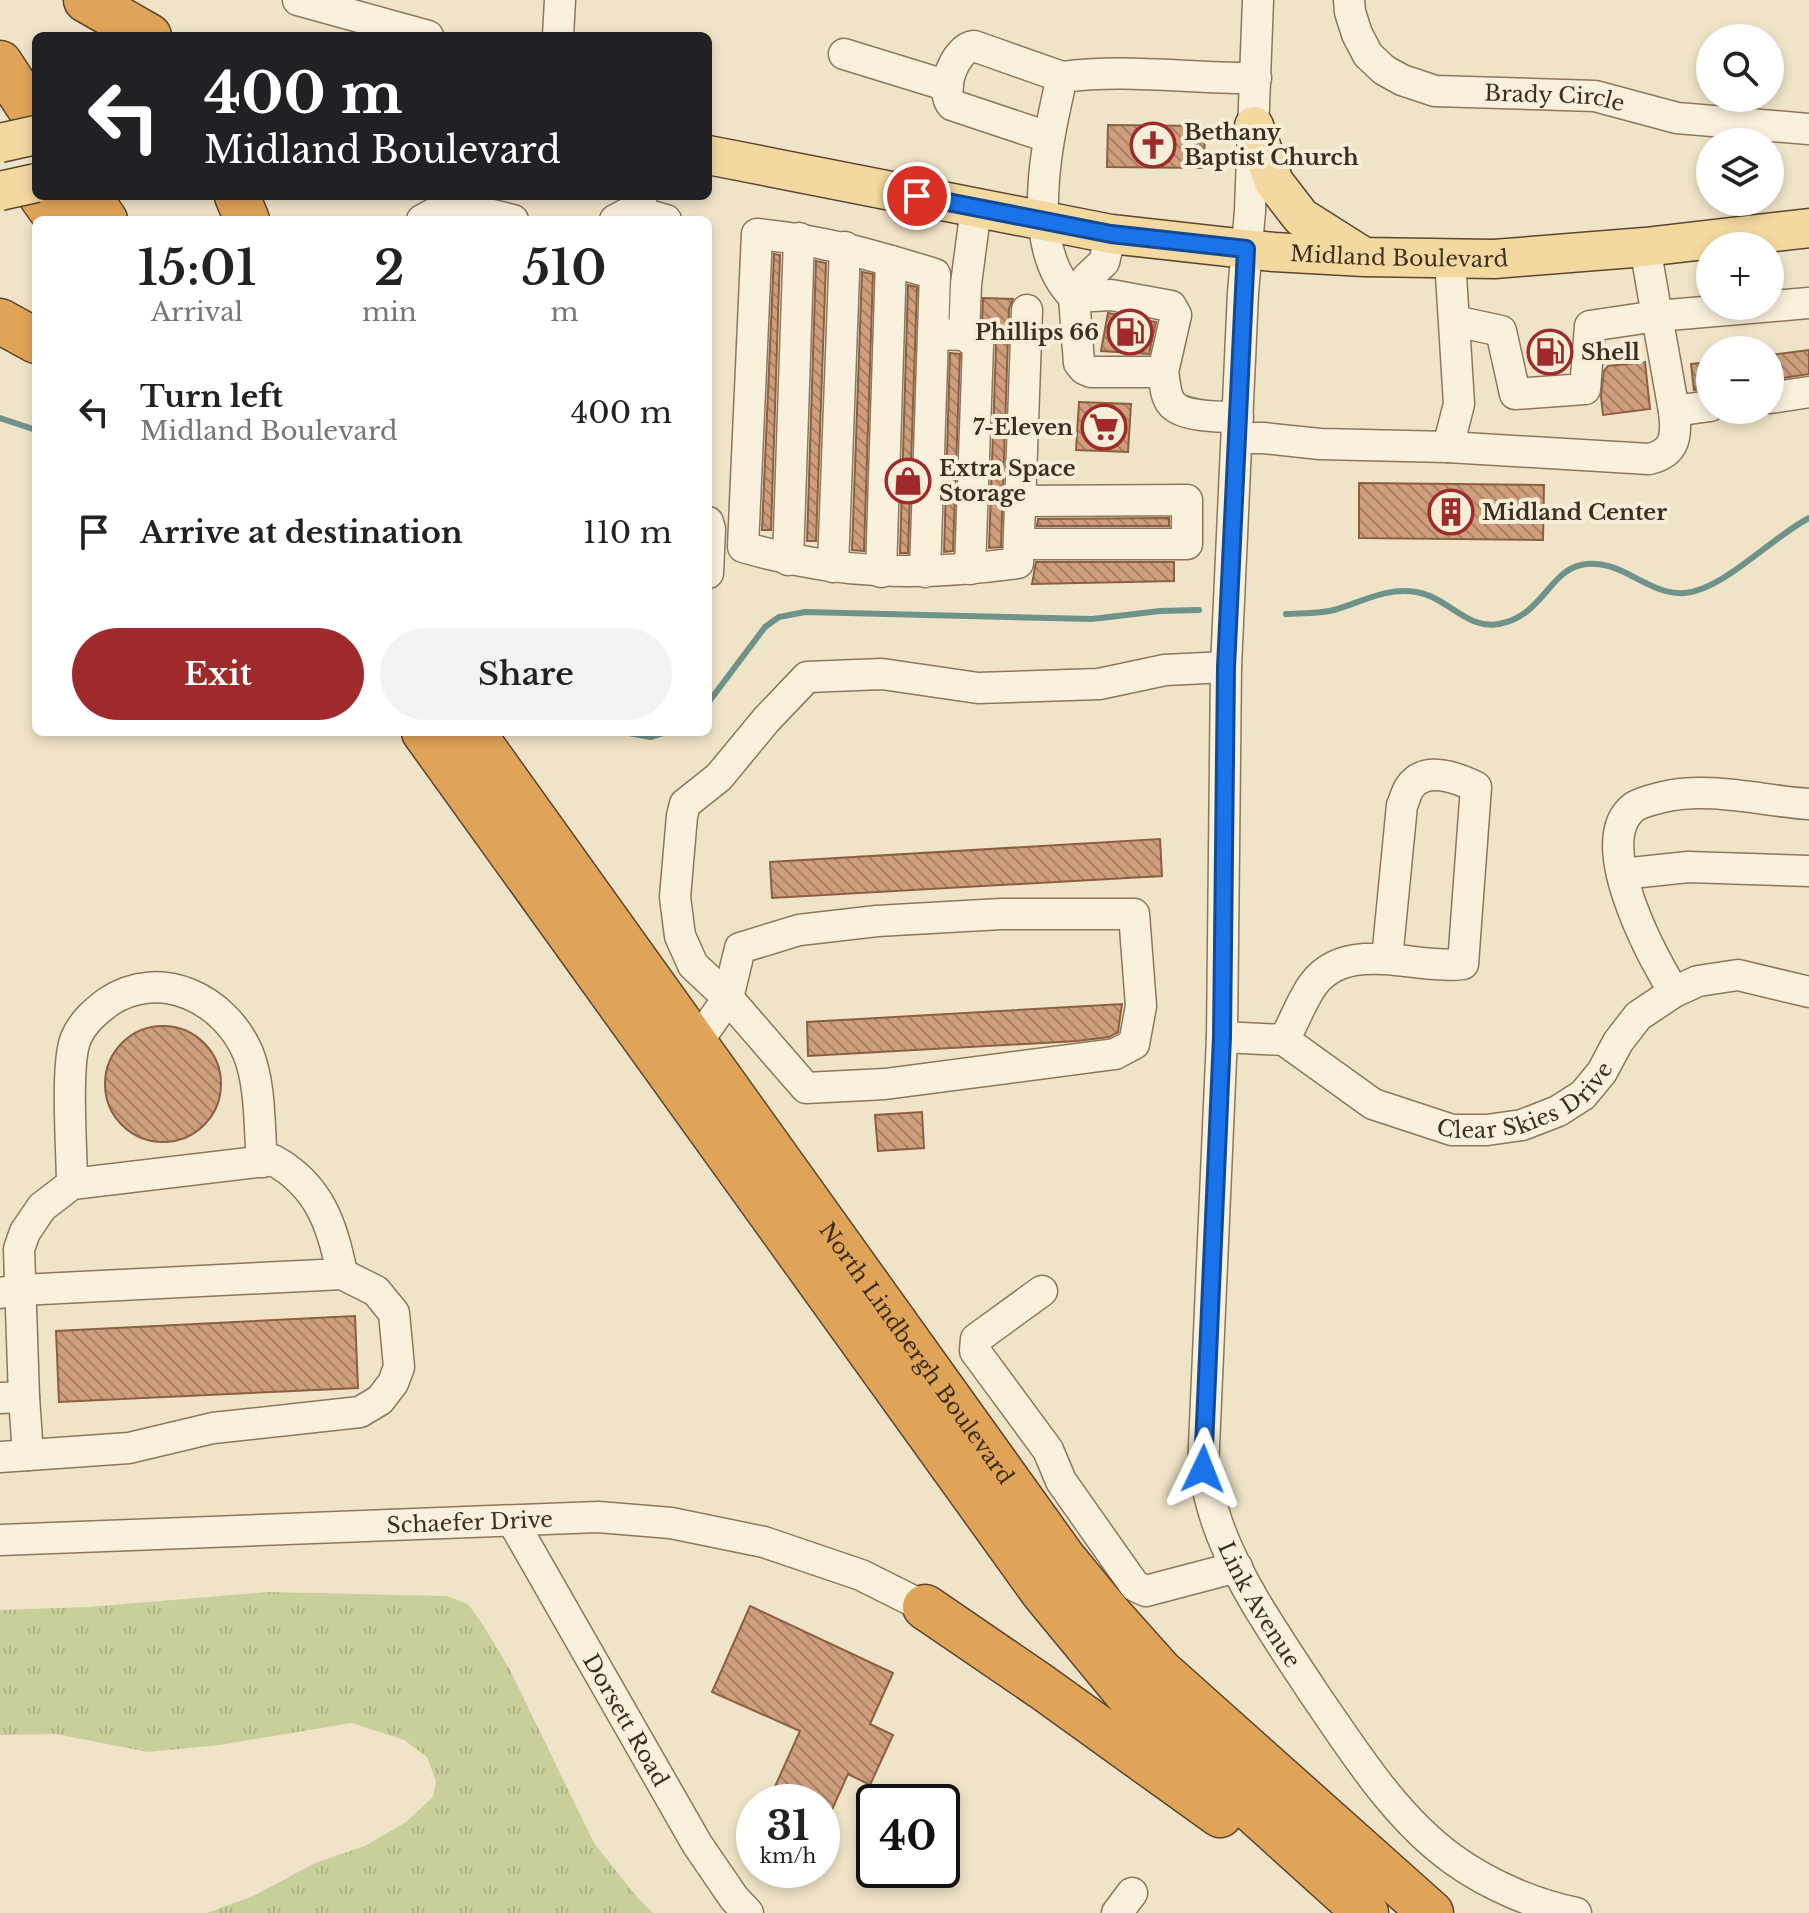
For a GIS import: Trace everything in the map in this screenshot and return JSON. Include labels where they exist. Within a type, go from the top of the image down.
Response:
[{"type":"highway","points":[[86,0],[142,32]]},
{"type":"highway","points":[[0,63],[32,112]]},
{"type":"highway","points":[[0,135],[32,179]]},
{"type":"highway","points":[[0,321],[32,339]]},
{"type":"highway","name":"North Lindbergh Boulevard","points":[[427,736],[1052,1604],[1137,1706],[1366,1913]]},
{"type":"highway","name":"North Lindbergh Boulevard","points":[[475,736],[1064,1559],[1160,1671],[1431,1913]]},
{"type":"highway","points":[[925,1607],[1359,1913]]},
{"type":"main road","points":[[1254,126],[1274,182],[1301,217],[1364,257]]},
{"type":"main road","points":[[0,143],[32,136]]},
{"type":"main road","name":"Midland Boulevard","points":[[712,156],[1111,234],[1246,249],[1364,257],[1494,259],[1645,247],[1809,228]]},
{"type":"main road","points":[[0,191],[32,186]]},
{"type":"street","points":[[558,32],[560,0]]},
{"type":"street","name":"Link Avenue","points":[[1258,0],[1226,667],[1222,1037],[1203,1469],[1217,1523],[1237,1567],[1278,1640],[1374,1777],[1425,1836],[1453,1859],[1527,1899],[1576,1913]]},
{"type":"street","name":"Brady Circle","points":[[1349,0],[1353,23],[1368,55],[1384,70],[1402,80],[1435,91],[1570,94],[1615,100],[1677,118],[1809,129]]},
{"type":"street","points":[[307,1],[414,32]]},
{"type":"street","points":[[1048,137],[952,105],[947,99],[948,86],[959,53],[966,47],[974,46],[1062,77],[1092,73],[1256,78]]},
{"type":"street","points":[[844,54],[948,86]]},
{"type":"street","points":[[1062,77],[1048,137],[1044,221],[1050,258],[1066,290],[1074,297],[1111,295],[1171,306],[1176,315],[1163,372],[1167,396],[1172,405],[1263,438],[1320,444],[1659,457],[1670,447],[1676,431],[1645,247]]},
{"type":"street","points":[[429,216],[450,205],[496,216]]},
{"type":"street","points":[[964,335],[966,284],[976,208]]},
{"type":"street","points":[[630,209],[653,216]]},
{"type":"street","points":[[925,572],[935,274],[845,247],[757,234],[743,547],[788,560],[881,572],[925,572],[1018,563],[1027,310]]},
{"type":"street","points":[[1111,234],[1104,262],[1087,278],[1074,297],[1079,363],[1091,372],[1163,372]]},
{"type":"street","points":[[788,560],[799,238]]},
{"type":"street","points":[[833,567],[845,247]]},
{"type":"street","points":[[1448,447],[1459,404],[1450,259]]},
{"type":"street","points":[[881,572],[891,261]]},
{"type":"street","points":[[1455,321],[1501,331],[1515,394],[1526,394],[1585,389],[1590,326],[1657,316],[1809,303]]},
{"type":"street","points":[[933,334],[964,335],[978,345],[970,569]]},
{"type":"street","points":[[1784,396],[1809,392]]},
{"type":"street","points":[[1674,411],[1696,408]]},
{"type":"street","points":[[1019,544],[1187,544],[1187,500],[1020,501]]},
{"type":"street","points":[[696,1044],[728,998],[740,948],[799,930],[877,921],[1001,914],[1134,914],[1141,1006],[1134,1044],[1115,1054],[885,1084],[806,1088],[728,998],[693,965],[680,936],[675,897],[682,816],[685,804],[726,769],[807,677],[882,674],[978,688],[1099,684],[1165,670],[1226,667]]},
{"type":"street","points":[[1222,1037],[1284,1040],[1318,979],[1354,959],[1387,959],[1449,966],[1463,964],[1476,787],[1458,778],[1438,775],[1421,777],[1410,786],[1402,805],[1387,959]]},
{"type":"street","points":[[1674,992],[1635,920],[1622,874],[1618,839],[1624,819],[1635,806],[1664,796],[1705,794],[1809,804]]},
{"type":"street","points":[[1622,874],[1688,867],[1809,871]]},
{"type":"street","name":"Clear Skies Drive","points":[[1284,1040],[1373,1104],[1452,1130],[1487,1130],[1522,1125],[1558,1111],[1583,1095],[1602,1072],[1618,1042],[1638,1016],[1674,992],[1698,981],[1738,975],[1809,992]]},
{"type":"street","points":[[72,1184],[71,1059],[76,1038],[92,1014],[117,996],[144,988],[174,988],[196,996],[214,1006],[231,1023],[248,1053],[254,1076],[262,1162]]},
{"type":"street","points":[[10,1292],[342,1274],[376,1291],[394,1313],[399,1367],[393,1383],[380,1400],[360,1412],[213,1428],[129,1448],[14,1456],[10,1292],[19,1249],[25,1232],[42,1207],[72,1184],[273,1160],[286,1167],[313,1192],[335,1237],[342,1274]]},
{"type":"street","points":[[1042,1291],[976,1339],[975,1351],[1048,1450],[1061,1481],[1135,1586],[1146,1591],[1237,1567]]},
{"type":"street","name":"Schaefer Drive","points":[[0,1540],[598,1517],[671,1523],[778,1547],[861,1575],[925,1607]]},
{"type":"street","name":"Dorsett Road","points":[[513,1522],[690,1831],[734,1898],[748,1913]]},
{"type":"green space","points":[[268,1592],[446,1596],[468,1604],[509,1668],[594,1843],[653,1913],[207,1913],[251,1897],[315,1863],[365,1846],[406,1822],[433,1797],[436,1781],[427,1757],[404,1740],[352,1723],[220,1745],[148,1752],[56,1734],[0,1735],[0,1610],[88,1607]]},
{"type":"building","points":[[1108,125],[1205,126],[1204,168],[1107,167]]},
{"type":"building","points":[[774,254],[780,255],[771,530],[762,530]]},
{"type":"building","points":[[816,261],[826,263],[816,541],[807,541]]},
{"type":"building","points":[[862,272],[873,274],[864,551],[852,550]]},
{"type":"building","points":[[908,285],[917,287],[908,553],[900,553]]},
{"type":"building","points":[[983,298],[1013,299],[1009,309],[1001,547],[989,548],[996,346],[994,336],[982,326]]},
{"type":"building","name":"Phillips 66","points":[[1108,313],[1156,322],[1149,354],[1101,351]]},
{"type":"building","points":[[1809,350],[1809,374],[1784,378],[1784,353]]},
{"type":"building","points":[[950,353],[960,354],[953,551],[944,552]]},
{"type":"building","points":[[1645,362],[1650,409],[1603,415],[1601,396],[1604,371],[1608,366]]},
{"type":"building","points":[[1696,363],[1696,390],[1694,390],[1691,364]]},
{"type":"building","name":"7-Eleven","points":[[1079,402],[1131,404],[1128,452],[1076,450]]},
{"type":"building","name":"Midland Center","points":[[1359,483],[1544,485],[1543,540],[1359,538]]},
{"type":"building","points":[[1169,518],[1169,526],[1037,526],[1038,519]]},
{"type":"building","points":[[1036,562],[1174,562],[1174,581],[1032,584]]},
{"type":"building","points":[[1160,839],[1162,876],[772,898],[770,862]]},
{"type":"building","points":[[1122,1004],[1118,1032],[1109,1037],[808,1056],[807,1022]]},
{"type":"building","points":[[163,1026],[185,1030],[204,1043],[217,1062],[221,1084],[217,1106],[204,1125],[185,1138],[163,1142],[141,1138],[122,1125],[109,1106],[105,1084],[109,1062],[122,1043],[141,1030]]},
{"type":"building","points":[[922,1112],[924,1148],[878,1151],[875,1115]]},
{"type":"building","points":[[355,1316],[358,1388],[59,1402],[56,1331]]},
{"type":"building","points":[[750,1606],[893,1673],[870,1724],[893,1735],[870,1784],[848,1774],[840,1792],[840,1784],[776,1784],[800,1731],[712,1692]]},
{"type":"waterway","points":[[0,418],[32,429]]},
{"type":"waterway","points":[[1286,614],[1328,611],[1385,593],[1405,591],[1427,595],[1477,622],[1499,624],[1525,612],[1570,569],[1595,564],[1621,571],[1658,589],[1685,593],[1715,583],[1809,518]]},
{"type":"waterway","points":[[712,698],[765,627],[779,617],[805,612],[1092,619],[1199,610]]},
{"type":"waterway","points":[[645,736],[654,736]]},
{"type":"place","name":"Bethany Baptist Church","points":[[1153,145]]},
{"type":"place","name":"Phillips 66","points":[[1130,332]]},
{"type":"place","name":"Shell","points":[[1550,352]]},
{"type":"place","name":"7-Eleven","points":[[1104,427]]},
{"type":"place","name":"Extra Space Storage","points":[[908,481]]},
{"type":"place","name":"Midland Center","points":[[1451,512]]},
{"type":"route","points":[[917,196],[1111,234],[1246,249],[1226,667],[1222,1037],[1203,1469]]}]
